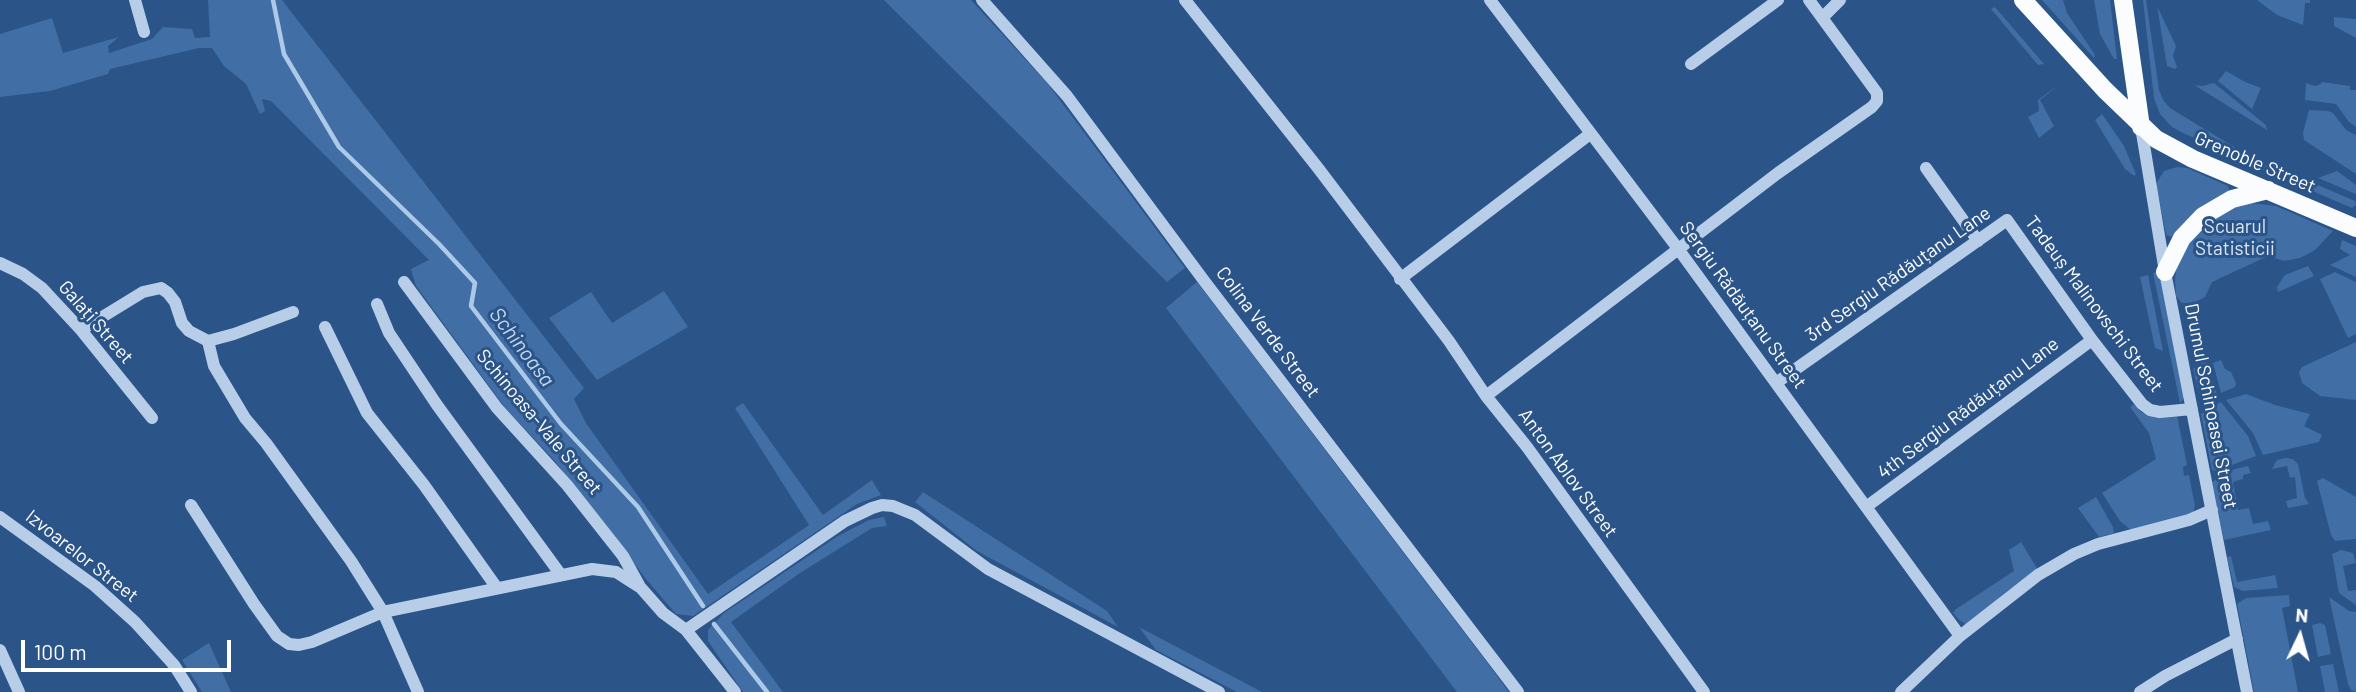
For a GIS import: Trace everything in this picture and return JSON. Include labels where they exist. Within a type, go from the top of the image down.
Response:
[{"type":"main road","name":"Grenoble Street","points":[[2023,0],[2141,127],[2173,149],[2356,228]]},
{"type":"main road","points":[[2123,0],[2141,127]]},
{"type":"main road","points":[[2165,272],[2182,238],[2203,216],[2232,199],[2269,190]]},
{"type":"street","points":[[135,0],[144,32]]},
{"type":"street","name":"Colina Verde Street","points":[[982,0],[1067,96],[1205,282],[1518,692]]},
{"type":"street","name":"Anton Ablov Street","points":[[1185,0],[1318,168],[1449,341],[1486,396],[1527,447],[1704,692]]},
{"type":"street","name":"Sergiu Rădăuțanu Street","points":[[1490,0],[1679,250],[1960,636]]},
{"type":"street","points":[[1691,64],[1778,0]]},
{"type":"street","points":[[1486,396],[1778,173],[1877,101],[1877,93],[1872,85],[1810,0]]},
{"type":"street","points":[[1822,18],[1840,0]]},
{"type":"street","name":"Drumul Schinoasei Street","points":[[2141,127],[2165,272],[2248,692]]},
{"type":"street","points":[[1400,279],[1590,134]]},
{"type":"street","points":[[1926,168],[1978,241]]},
{"type":"street","name":"3rd Sergiu Rădăuțanu Lane","points":[[1776,383],[2007,220]]},
{"type":"street","name":"Tadeuș Malinovschi Street","points":[[2007,220],[2092,340],[2146,408],[2161,412],[2192,409]]},
{"type":"street","name":"Galați Street","points":[[0,263],[23,274],[42,288],[152,418]]},
{"type":"street","name":"Schinoasa-Vale Street","points":[[404,282],[497,408],[567,485],[623,556],[641,588],[663,613],[686,630],[735,692]]},
{"type":"street","points":[[80,330],[144,292],[160,288],[175,302],[182,323],[189,331],[208,341],[293,312]]},
{"type":"street","points":[[377,304],[389,333],[437,405],[561,575]]},
{"type":"street","points":[[325,327],[367,414],[424,485],[497,588]]},
{"type":"street","name":"4th Sergiu Rădăuțanu Lane","points":[[1866,507],[2092,340]]},
{"type":"street","points":[[208,341],[214,366],[245,418],[351,561],[383,612],[418,692]]},
{"type":"street","name":"Schinoasa-Vale Street","points":[[191,505],[254,604],[277,636],[289,644],[312,642],[383,612],[592,569],[616,572],[641,588]]},
{"type":"street","points":[[686,630],[845,521],[872,508],[893,506],[915,515],[989,569],[1219,692]]},
{"type":"street","points":[[1901,692],[1960,636],[2038,575],[2074,554],[2098,544],[2189,520],[2212,510]]},
{"type":"street","name":"Izvoarelor Street","points":[[0,517],[95,586],[135,622],[174,665],[191,692]]},
{"type":"street","points":[[2140,692],[2237,639]]},
{"type":"street","points":[[0,650],[19,692]]},
{"type":"green space","points":[[208,0],[282,0],[584,388],[574,399],[586,423],[708,594],[809,525],[735,408],[743,403],[823,515],[872,480],[881,495],[857,504],[693,616],[676,614],[554,460],[506,409],[416,286],[411,269],[429,260],[271,101],[262,99],[265,111],[260,114],[246,84],[224,66],[212,48],[199,48],[110,69],[108,74],[50,91],[0,97],[0,34],[52,18],[63,53],[119,37],[108,46],[109,53],[152,39],[163,27],[192,29],[195,38],[210,37]]},
{"type":"green space","points":[[884,0],[971,0],[1048,84],[1185,268],[1167,282]]},
{"type":"green space","points":[[2042,0],[2063,0],[2067,13],[2095,55],[2094,58]]},
{"type":"green space","points":[[2094,0],[2110,0],[2117,59],[2114,59],[2100,34]]},
{"type":"green space","points":[[2143,0],[2146,0],[2159,90],[2163,100],[2170,108],[2244,153],[2243,160],[2172,127],[2160,114],[2154,98]]},
{"type":"green space","points":[[2257,0],[2310,0],[2310,3],[2305,3],[2303,25],[2277,15]]},
{"type":"green space","points":[[2157,6],[2176,46],[2173,56],[2177,67],[2175,69],[2167,66]]},
{"type":"green space","points":[[1995,7],[2044,64],[2038,65],[1991,9]]},
{"type":"green space","points":[[2334,17],[2356,19],[2356,38],[2334,26]]},
{"type":"green space","points":[[2226,71],[2261,88],[2252,109],[2218,81]]},
{"type":"green space","points":[[2322,82],[2350,86],[2350,90],[2356,90],[2356,127],[2336,104],[2305,100],[2306,83],[2315,86]]},
{"type":"green space","points":[[2061,83],[2040,100],[2054,126],[2039,138],[2028,117],[2039,111],[2038,100]]},
{"type":"green space","points":[[2214,83],[2266,125],[2267,130],[2194,85]]},
{"type":"green space","points":[[2309,110],[2333,113],[2346,130],[2356,135],[2356,174],[2304,140],[2303,133]]},
{"type":"green space","points":[[2102,114],[2124,146],[2136,174],[2134,176],[2125,169],[2095,120]]},
{"type":"green space","points":[[2260,164],[2273,166],[2355,201],[2356,205],[2352,208],[2256,167]]},
{"type":"green space","name":"Scuarul Statisticii","points":[[2177,167],[2187,168],[2228,186],[2229,189],[2226,195],[2174,238],[2166,235],[2157,182],[2164,171]]},
{"type":"green space","points":[[2337,171],[2356,185],[2356,194],[2318,178]]},
{"type":"green space","name":"Scuarul Statisticii","points":[[2250,203],[2276,206],[2333,231],[2315,250],[2300,258],[2284,261],[2268,256],[2212,282],[2205,297],[2194,303],[2182,303],[2176,296],[2176,269],[2192,233],[2222,209]]},
{"type":"green space","points":[[2342,240],[2356,246],[2356,277],[2330,265],[2350,255],[2340,249]]},
{"type":"green space","points":[[2308,266],[2314,276],[2278,292],[2277,287],[2285,275]]},
{"type":"green space","points":[[2159,271],[2184,398],[2180,403],[2153,273]]},
{"type":"green space","points":[[2335,272],[2356,282],[2356,334],[2348,338],[2320,279]]},
{"type":"green space","points":[[2148,275],[2163,351],[2155,348],[2140,277]]},
{"type":"green space","points":[[1197,282],[1509,692],[1457,692],[1166,308]]},
{"type":"green space","points":[[664,291],[688,327],[597,380],[549,318],[591,292],[612,323]]},
{"type":"green space","points":[[2356,342],[2356,400],[2320,396],[2302,383],[2299,372],[2302,367]]},
{"type":"green space","points":[[2206,360],[2217,395],[2210,397],[2199,393],[2193,369]]},
{"type":"green space","points":[[2221,360],[2236,383],[2235,387],[2221,393],[2213,363]]},
{"type":"green space","points":[[2246,394],[2310,414],[2304,426],[2322,435],[2319,442],[2263,455],[2253,433],[2226,400]]},
{"type":"green space","points":[[2221,402],[2248,436],[2256,456],[2216,471],[2212,470],[2201,414]]},
{"type":"green space","points":[[2134,404],[2141,412],[2151,416],[2177,416],[2187,465],[2183,467],[2184,476],[2189,475],[2195,506],[2193,514],[2131,530],[2120,521],[2102,493],[2156,459],[2149,433],[2130,407]]},
{"type":"green space","points":[[2293,459],[2298,464],[2305,498],[2309,504],[2288,508],[2286,501],[2297,498],[2295,477],[2290,478],[2287,466],[2272,469],[2277,460]]},
{"type":"green space","points":[[2248,466],[2251,473],[2233,482],[2238,510],[2249,508],[2253,524],[2268,521],[2271,530],[2224,540],[2212,482],[2231,470]]},
{"type":"green space","points":[[2323,478],[2356,497],[2356,539],[2335,541],[2331,535],[2317,481]]},
{"type":"green space","points":[[923,492],[1107,611],[1118,627],[977,551],[915,502]]},
{"type":"green space","points":[[2096,497],[2114,533],[2099,537],[2078,508]]},
{"type":"green space","points":[[884,517],[887,526],[872,528],[800,573],[731,622],[783,692],[743,692],[708,641],[708,630],[724,613],[838,536],[869,520]]},
{"type":"green space","points":[[2021,542],[2038,570],[2007,591],[1967,625],[1959,620],[1953,613],[1956,609],[2014,571],[2009,550]]},
{"type":"green space","points":[[2341,550],[2353,553],[2356,563],[2343,566],[2348,591],[2356,590],[2356,605],[2339,593],[2332,554]]},
{"type":"green space","points":[[2231,556],[2237,582],[2275,575],[2278,588],[2243,591],[2234,587],[2227,557]]},
{"type":"green space","points":[[2289,595],[2290,606],[2282,608],[2298,692],[2254,692],[2237,604],[2246,598]]},
{"type":"green space","points":[[2329,597],[2349,611],[2356,612],[2356,692],[2351,690],[2348,684]]},
{"type":"green space","points":[[2312,625],[2325,625],[2331,654],[2318,657]]},
{"type":"green space","points":[[1139,627],[1262,692],[1237,692],[1156,650]]},
{"type":"green space","points":[[209,643],[231,692],[202,692],[182,660]]},
{"type":"green space","points":[[2333,664],[2339,692],[2325,692],[2320,666]]},
{"type":"waterway","name":"Schinoasa","points":[[273,0],[284,54],[339,147],[439,244],[475,283],[471,306],[561,424],[638,507],[703,606]]},
{"type":"waterway","name":"Schinoasa","points":[[714,624],[767,692]]}]
